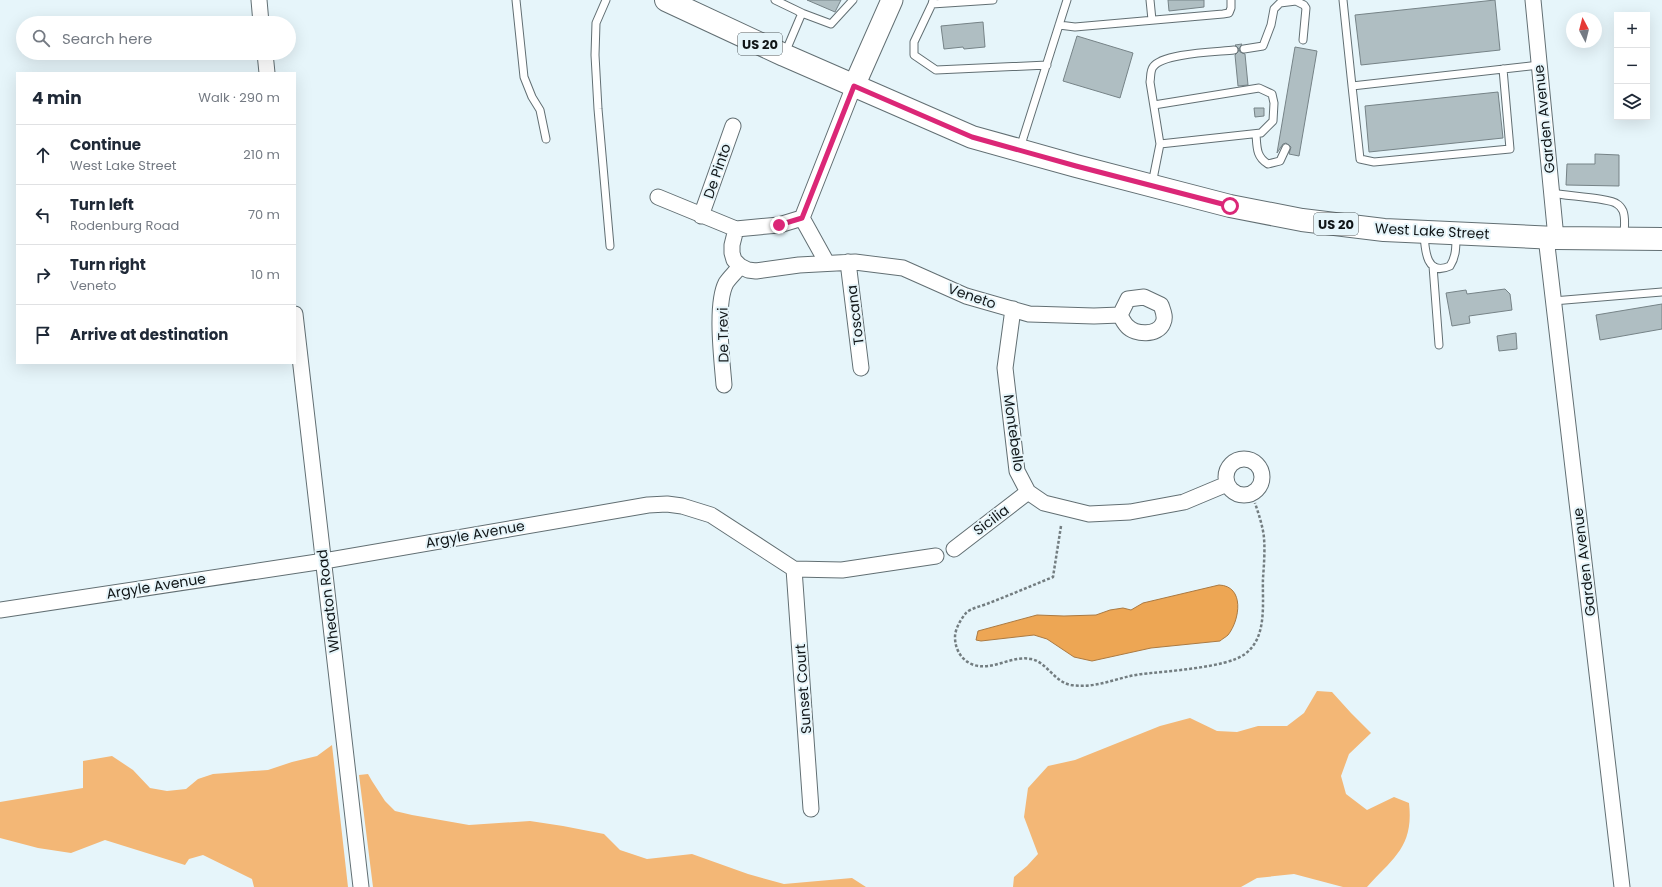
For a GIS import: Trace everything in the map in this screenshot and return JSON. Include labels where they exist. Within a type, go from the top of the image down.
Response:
[{"type":"main road","name":"West Lake Street","points":[[666,0],[784,55],[972,137],[1230,206],[1302,220],[1384,230],[1551,238],[1662,239]]},
{"type":"street","points":[[259,0],[260,16]]},
{"type":"street","name":"Garden Avenue","points":[[1532,0],[1552,193],[1551,238],[1553,301],[1622,887]]},
{"type":"street","points":[[802,218],[889,2]]},
{"type":"street","points":[[266,60],[267,72]]},
{"type":"street","name":"De Pinto","points":[[702,216],[733,126]]},
{"type":"street","points":[[658,197],[736,229],[779,225],[802,218]]},
{"type":"street","points":[[802,218],[827,263]]},
{"type":"street","points":[[736,229],[732,245],[732,253],[734,260],[740,266]]},
{"type":"street","name":"Toscana","points":[[848,262],[861,368]]},
{"type":"street","name":"Veneto","points":[[740,266],[748,270],[756,271],[799,265],[855,262],[903,268],[966,296],[1029,314],[1094,316],[1120,315]]},
{"type":"street","name":"De Trevi","points":[[724,385],[720,332],[721,305],[726,284],[740,266]]},
{"type":"street","name":"Montebello","points":[[1013,309],[1006,368],[1017,471],[1028,492],[1044,503],[1089,514],[1123,512],[1184,502],[1227,484]]},
{"type":"street","name":"Wheaton Road","points":[[296,323],[361,887]]},
{"type":"street","name":"Sicilia","points":[[954,549],[1028,492]]},
{"type":"street","name":"Argyle Avenue","points":[[0,610],[324,561],[581,516],[648,505],[667,504],[697,510],[711,515],[794,569]]},
{"type":"street","points":[[794,569],[842,570],[936,556]]},
{"type":"street","name":"Sunset Court","points":[[794,569],[811,809]]},
{"type":"lane","points":[[516,0],[524,77],[532,97],[540,110],[546,139]]},
{"type":"lane","points":[[606,0],[596,23],[595,55],[598,109],[610,246]]},
{"type":"lane","points":[[774,0],[799,12],[831,24],[853,0]]},
{"type":"lane","points":[[993,0],[933,2],[914,42],[914,55],[936,70],[1047,65]]},
{"type":"lane","points":[[1019,150],[1068,0]]},
{"type":"lane","points":[[1150,0],[1152,20]]},
{"type":"lane","points":[[1059,25],[1075,27],[1229,13],[1231,8],[1231,0]]},
{"type":"lane","points":[[1343,0],[1360,159],[1374,162],[1510,149],[1503,69]]},
{"type":"lane","points":[[1244,49],[1263,46],[1271,25],[1274,9],[1280,3],[1296,1],[1304,5],[1306,8],[1303,40]]},
{"type":"lane","points":[[784,55],[802,13],[799,12]]},
{"type":"lane","points":[[1152,186],[1160,144],[1150,82],[1153,66],[1168,58],[1234,50]]},
{"type":"lane","points":[[1352,86],[1539,65]]},
{"type":"lane","points":[[1154,104],[1259,88],[1272,94],[1274,103],[1273,121],[1261,133],[1160,144]]},
{"type":"lane","points":[[1256,134],[1258,154],[1262,161],[1268,164],[1280,161],[1286,148]]},
{"type":"lane","points":[[1552,193],[1567,197],[1609,200],[1618,204],[1623,211],[1624,216],[1624,238]]},
{"type":"lane","points":[[1424,231],[1426,252],[1433,266],[1439,345]]},
{"type":"lane","points":[[1433,266],[1438,268],[1450,266],[1455,254],[1456,233]]},
{"type":"lane","points":[[1553,301],[1662,292]]},
{"type":"path","points":[[1061,526],[1053,577],[967,612],[958,625],[955,637],[959,653],[965,661],[975,666],[992,665],[1015,659],[1030,658],[1040,662],[1054,676],[1069,685],[1091,686],[1140,674],[1229,662],[1245,654],[1257,640],[1262,624],[1264,606],[1264,538],[1255,503]]},
{"type":"shaded area","points":[[1219,585],[1227,587],[1233,591],[1238,605],[1232,629],[1228,635],[1220,641],[1151,648],[1092,661],[1074,657],[1047,639],[1034,635],[981,641],[976,640],[978,631],[1037,615],[1096,615],[1110,610],[1123,608],[1131,610],[1143,603]]},
{"type":"shaded area","points":[[1317,691],[1332,692],[1371,733],[1349,754],[1341,776],[1346,794],[1367,810],[1394,797],[1409,803],[1410,818],[1408,831],[1400,851],[1367,887],[1343,887],[1294,874],[1257,878],[1241,887],[1013,887],[1014,877],[1038,854],[1024,817],[1028,788],[1048,766],[1075,760],[1160,726],[1190,718],[1217,731],[1237,732],[1258,726],[1287,726],[1304,713]]},
{"type":"shaded area","points":[[332,745],[348,887],[254,887],[252,879],[203,855],[189,859],[185,865],[105,840],[71,853],[38,848],[0,838],[0,802],[83,788],[83,761],[112,756],[133,770],[150,788],[167,791],[186,789],[198,779],[213,774],[268,770],[317,756]]},
{"type":"shaded area","points":[[368,774],[385,801],[395,811],[412,815],[469,825],[530,821],[563,826],[604,834],[620,850],[647,859],[692,854],[748,874],[784,884],[852,878],[866,887],[373,887],[359,775]]},
{"type":"building","points":[[807,0],[841,0],[835,12]]},
{"type":"building","points":[[1168,0],[1204,0],[1204,7],[1169,11]]},
{"type":"building","points":[[1495,0],[1500,50],[1361,65],[1355,15]]},
{"type":"building","points":[[983,22],[985,47],[944,49],[941,26]]},
{"type":"building","points":[[1077,36],[1133,53],[1120,98],[1063,81]]},
{"type":"building","points":[[1242,44],[1239,49],[1235,45]]},
{"type":"building","points":[[1295,47],[1317,51],[1299,156],[1289,154],[1291,147],[1286,143],[1283,144],[1277,153]]},
{"type":"building","points":[[1239,49],[1240,52],[1245,54],[1248,85],[1238,86],[1235,55]]},
{"type":"building","points":[[1498,92],[1503,138],[1369,152],[1365,106]]},
{"type":"building","points":[[1254,108],[1264,108],[1264,116],[1255,117]]},
{"type":"building","points":[[1595,154],[1619,155],[1619,186],[1566,185],[1567,164],[1595,164]]},
{"type":"building","points":[[1505,289],[1510,294],[1512,310],[1469,316],[1470,323],[1452,326],[1446,293],[1466,290],[1467,294]]},
{"type":"building","points":[[1662,304],[1662,329],[1600,340],[1596,315]]},
{"type":"building","points":[[1516,333],[1517,349],[1499,351],[1497,336]]},
{"type":"route","points":[[779,225],[802,218],[854,86],[972,137],[1230,206]]}]
